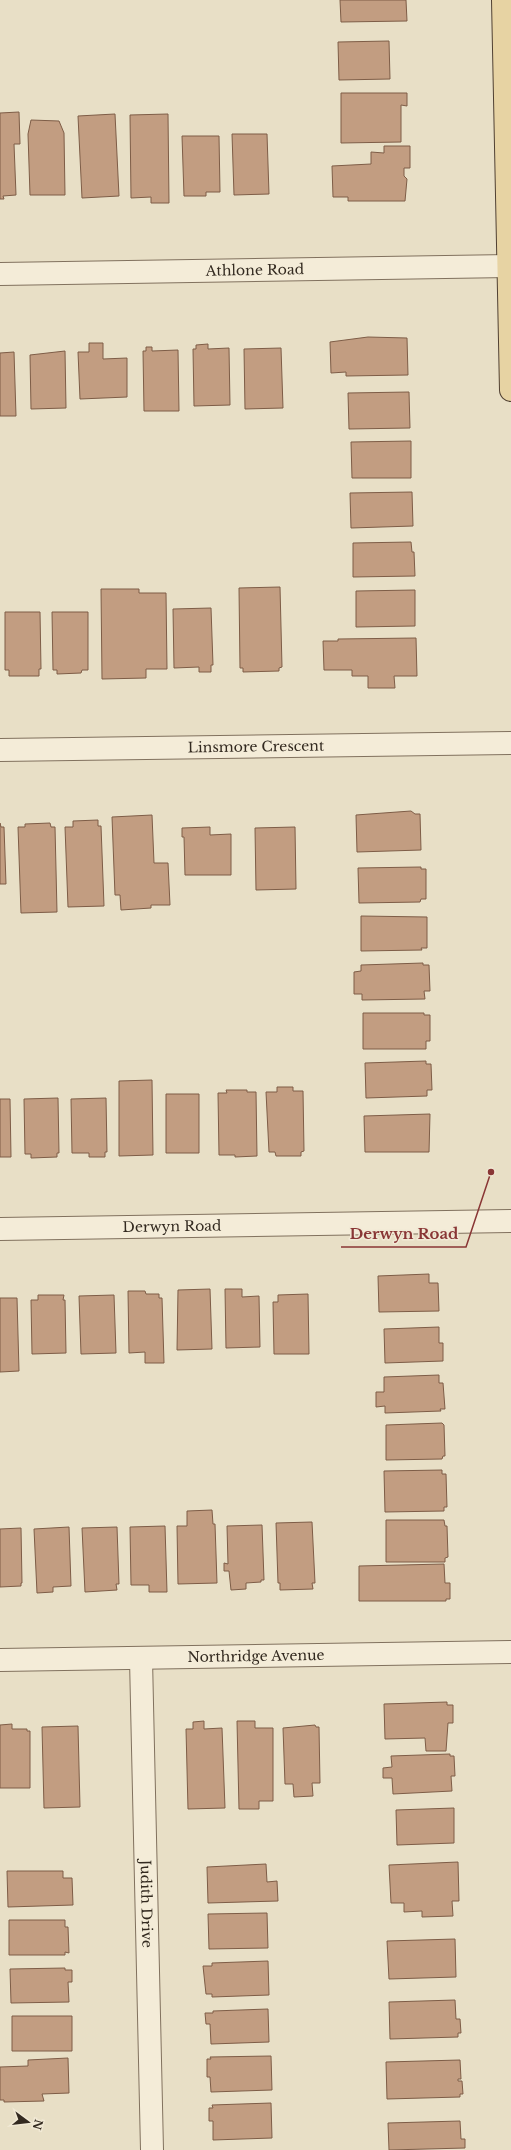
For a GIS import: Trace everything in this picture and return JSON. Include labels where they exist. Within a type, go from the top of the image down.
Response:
[{"type":"main road","points":[[503,0],[511,390]]},
{"type":"street","name":"Athlone Road","points":[[0,274],[509,266]]},
{"type":"street","name":"Linsmore Crescent","points":[[0,750],[511,743]]},
{"type":"street","name":"Derwyn Road","points":[[0,1229],[511,1221]]},
{"type":"street","name":"Northridge Avenue","points":[[0,1660],[141,1659],[511,1652]]},
{"type":"street","name":"Judith Drive","points":[[141,1659],[152,2150]]},
{"type":"building","points":[[340,0],[406,0],[407,21],[341,22]]},
{"type":"building","points":[[389,41],[390,79],[339,80],[338,42]]},
{"type":"building","points":[[341,93],[407,93],[407,106],[401,105],[401,142],[341,143]]},
{"type":"building","points":[[19,112],[20,144],[14,144],[16,195],[3,196],[4,199],[0,199],[0,113]]},
{"type":"building","points":[[115,114],[119,196],[82,198],[78,116]]},
{"type":"building","points":[[168,114],[169,203],[151,203],[151,197],[131,198],[130,115]]},
{"type":"building","points":[[31,120],[59,121],[64,133],[65,195],[30,195],[28,134]]},
{"type":"building","points":[[232,134],[267,134],[269,194],[234,195]]},
{"type":"building","points":[[182,136],[219,136],[220,192],[206,192],[206,196],[184,196]]},
{"type":"building","points":[[384,146],[410,146],[410,168],[404,168],[404,176],[407,179],[405,201],[348,201],[348,197],[333,197],[332,166],[371,164],[371,152],[384,153]]},
{"type":"building","points":[[368,337],[407,338],[408,375],[346,376],[346,372],[331,373],[330,342]]},
{"type":"building","points":[[89,343],[103,343],[103,359],[127,358],[127,397],[80,399],[78,352],[89,352]]},
{"type":"building","points":[[208,344],[208,349],[229,348],[230,405],[194,406],[193,349],[196,349],[196,345]]},
{"type":"building","points":[[146,347],[152,347],[152,351],[178,350],[179,411],[144,411],[143,351],[146,351]]},
{"type":"building","points":[[281,348],[283,408],[245,409],[244,349]]},
{"type":"building","points":[[65,351],[66,408],[31,409],[30,355]]},
{"type":"building","points":[[14,352],[16,416],[0,416],[0,353]]},
{"type":"building","points":[[409,392],[410,428],[349,429],[348,393]]},
{"type":"building","points":[[411,441],[411,478],[352,478],[351,442]]},
{"type":"building","points":[[412,492],[413,526],[351,528],[350,493]]},
{"type":"building","points":[[411,542],[412,552],[414,552],[415,576],[353,577],[353,543]]},
{"type":"building","points":[[280,587],[282,667],[279,668],[279,671],[243,672],[243,668],[240,668],[239,588]]},
{"type":"building","points":[[101,589],[139,589],[139,593],[166,593],[167,669],[146,669],[146,678],[102,679]]},
{"type":"building","points":[[415,590],[415,626],[356,627],[356,591]]},
{"type":"building","points":[[211,608],[213,665],[211,665],[211,672],[199,672],[199,667],[174,668],[173,609]]},
{"type":"building","points":[[5,612],[40,612],[41,669],[39,669],[39,676],[9,676],[9,670],[5,670]]},
{"type":"building","points":[[52,612],[88,612],[88,670],[82,670],[81,673],[57,674],[57,670],[53,670]]},
{"type":"building","points":[[416,638],[417,676],[394,676],[395,688],[368,688],[368,676],[352,676],[352,670],[324,670],[323,641],[338,641],[338,639]]},
{"type":"building","points":[[411,811],[415,814],[420,814],[421,850],[357,852],[356,815]]},
{"type":"building","points":[[152,815],[154,863],[168,863],[170,905],[151,905],[151,908],[121,910],[120,895],[115,895],[112,817]]},
{"type":"building","points":[[98,820],[98,826],[101,826],[104,906],[68,907],[65,827],[73,827],[73,821]]},
{"type":"building","points":[[0,823],[1,827],[4,827],[6,884],[0,884]]},
{"type":"building","points":[[50,823],[51,827],[55,827],[57,912],[21,913],[18,827],[25,827],[25,824]]},
{"type":"building","points":[[210,827],[210,835],[231,834],[231,875],[185,875],[184,837],[182,837],[182,828]]},
{"type":"building","points":[[295,827],[296,889],[256,890],[255,828]]},
{"type":"building","points":[[421,867],[421,869],[426,869],[426,899],[421,899],[420,902],[359,903],[358,868]]},
{"type":"building","points":[[361,916],[427,917],[427,948],[421,948],[422,950],[361,951]]},
{"type":"building","points":[[423,963],[423,965],[429,965],[430,991],[424,991],[425,999],[362,1000],[362,994],[354,994],[354,972],[361,971],[361,965]]},
{"type":"building","points":[[363,1013],[424,1013],[424,1015],[430,1015],[430,1041],[426,1041],[426,1049],[363,1049]]},
{"type":"building","points":[[426,1061],[426,1064],[431,1064],[432,1090],[427,1090],[427,1096],[366,1098],[365,1063]]},
{"type":"building","points":[[152,1080],[153,1155],[119,1156],[119,1081]]},
{"type":"building","points":[[277,1087],[293,1087],[293,1091],[303,1091],[304,1151],[301,1152],[301,1156],[276,1156],[275,1152],[269,1152],[266,1092],[277,1092]]},
{"type":"building","points":[[226,1090],[247,1090],[247,1092],[256,1092],[257,1156],[235,1157],[235,1155],[219,1155],[218,1093],[227,1093]]},
{"type":"building","points":[[166,1094],[199,1094],[199,1153],[166,1153]]},
{"type":"building","points":[[58,1098],[59,1153],[57,1153],[57,1157],[31,1158],[31,1154],[25,1154],[24,1099]]},
{"type":"building","points":[[106,1098],[107,1152],[105,1152],[105,1157],[89,1157],[89,1153],[72,1153],[71,1099]]},
{"type":"building","points":[[0,1099],[10,1099],[11,1157],[0,1157]]},
{"type":"building","points":[[430,1114],[429,1152],[365,1152],[364,1116]]},
{"type":"building","points":[[429,1274],[429,1283],[438,1283],[439,1311],[379,1312],[378,1276]]},
{"type":"building","points":[[210,1289],[212,1349],[177,1350],[178,1290]]},
{"type":"building","points":[[225,1289],[242,1289],[242,1297],[259,1296],[260,1347],[226,1348]]},
{"type":"building","points":[[128,1291],[145,1291],[146,1294],[159,1294],[159,1298],[162,1298],[164,1363],[145,1363],[145,1352],[129,1353]]},
{"type":"building","points":[[308,1294],[309,1354],[274,1354],[273,1302],[278,1302],[278,1295]]},
{"type":"building","points":[[38,1295],[64,1295],[66,1353],[32,1354],[31,1300],[38,1300]]},
{"type":"building","points":[[114,1295],[116,1353],[81,1354],[79,1296]]},
{"type":"building","points":[[0,1298],[17,1298],[19,1371],[0,1372]]},
{"type":"building","points":[[439,1327],[439,1343],[443,1343],[443,1361],[385,1363],[384,1329]]},
{"type":"building","points":[[439,1375],[439,1383],[443,1383],[445,1409],[440,1409],[441,1411],[385,1413],[385,1406],[376,1407],[376,1392],[384,1392],[384,1377]]},
{"type":"building","points":[[442,1423],[444,1425],[445,1456],[443,1456],[442,1459],[386,1460],[386,1425]]},
{"type":"building","points":[[442,1470],[442,1474],[446,1474],[447,1507],[444,1507],[444,1511],[385,1512],[384,1471]]},
{"type":"building","points":[[212,1510],[213,1524],[215,1524],[217,1583],[178,1584],[177,1526],[187,1526],[187,1511]]},
{"type":"building","points":[[386,1520],[444,1520],[445,1526],[447,1526],[448,1557],[445,1558],[445,1562],[386,1562]]},
{"type":"building","points":[[312,1522],[315,1583],[312,1583],[313,1589],[280,1590],[280,1583],[278,1583],[276,1523]]},
{"type":"building","points":[[262,1525],[264,1580],[261,1580],[261,1582],[246,1583],[246,1589],[231,1590],[229,1571],[224,1571],[224,1563],[228,1564],[227,1526]]},
{"type":"building","points":[[165,1526],[167,1592],[149,1592],[149,1585],[131,1585],[130,1527]]},
{"type":"building","points":[[69,1527],[71,1586],[53,1587],[53,1592],[37,1593],[34,1529]]},
{"type":"building","points":[[117,1527],[119,1584],[116,1584],[117,1590],[85,1592],[82,1528]]},
{"type":"building","points":[[21,1528],[21,1586],[0,1587],[0,1529]]},
{"type":"building","points":[[444,1564],[445,1583],[450,1583],[450,1599],[446,1599],[446,1601],[359,1601],[359,1566]]},
{"type":"building","points":[[447,1702],[447,1705],[453,1705],[453,1723],[448,1723],[446,1751],[426,1751],[425,1738],[385,1739],[384,1704]]},
{"type":"building","points":[[204,1721],[204,1729],[222,1728],[225,1808],[188,1809],[186,1729],[193,1729],[193,1722]]},
{"type":"building","points":[[237,1721],[255,1721],[255,1728],[273,1728],[273,1801],[259,1801],[259,1809],[239,1809]]},
{"type":"building","points":[[12,1724],[12,1729],[27,1729],[27,1731],[30,1731],[30,1788],[0,1788],[0,1725]]},
{"type":"building","points":[[315,1725],[316,1727],[319,1727],[320,1783],[312,1783],[313,1796],[294,1797],[293,1784],[285,1784],[283,1728]]},
{"type":"building","points":[[78,1726],[80,1807],[44,1808],[42,1727]]},
{"type":"building","points":[[450,1754],[450,1756],[454,1756],[455,1776],[451,1776],[452,1791],[393,1794],[392,1778],[383,1778],[383,1768],[392,1767],[391,1756]]},
{"type":"building","points":[[454,1808],[454,1843],[397,1845],[396,1810]]},
{"type":"building","points":[[458,1862],[459,1901],[452,1901],[453,1916],[422,1917],[422,1911],[404,1912],[404,1903],[391,1903],[389,1865]]},
{"type":"building","points":[[266,1864],[267,1882],[277,1881],[278,1901],[208,1903],[207,1867]]},
{"type":"building","points":[[7,1871],[63,1871],[63,1878],[72,1878],[73,1905],[8,1907]]},
{"type":"building","points":[[267,1913],[268,1948],[209,1949],[208,1914]]},
{"type":"building","points":[[9,1920],[65,1920],[65,1927],[68,1927],[69,1953],[65,1952],[65,1955],[9,1955]]},
{"type":"building","points":[[455,1939],[456,1977],[389,1979],[387,1941]]},
{"type":"building","points":[[268,1961],[269,1995],[212,1997],[212,1994],[206,1994],[203,1966],[212,1966],[212,1963]]},
{"type":"building","points":[[65,1968],[65,1970],[72,1970],[72,1982],[68,1982],[69,2002],[11,2003],[10,1969]]},
{"type":"building","points":[[455,2000],[456,2019],[460,2019],[461,2033],[458,2033],[458,2037],[390,2039],[389,2002]]},
{"type":"building","points":[[268,2009],[269,2042],[211,2044],[210,2024],[206,2024],[205,2013],[213,2013],[213,2011]]},
{"type":"building","points":[[12,2016],[72,2016],[72,2051],[12,2051]]},
{"type":"building","points":[[271,2056],[272,2090],[211,2092],[210,2077],[207,2077],[207,2059],[211,2059],[210,2057]]},
{"type":"building","points":[[68,2058],[69,2093],[42,2094],[44,2101],[4,2102],[4,2100],[0,2100],[0,2067],[28,2066],[28,2060]]},
{"type":"building","points":[[460,2060],[461,2079],[458,2079],[458,2081],[462,2081],[463,2094],[460,2094],[460,2097],[387,2099],[386,2062]]},
{"type":"building","points":[[271,2103],[272,2138],[213,2140],[213,2121],[209,2121],[209,2108],[213,2108],[212,2105]]},
{"type":"building","points":[[460,2121],[461,2139],[465,2139],[465,2148],[389,2150],[388,2123]]},
{"type":"place","name":"Derwyn Road","points":[[491,1172]]}]
